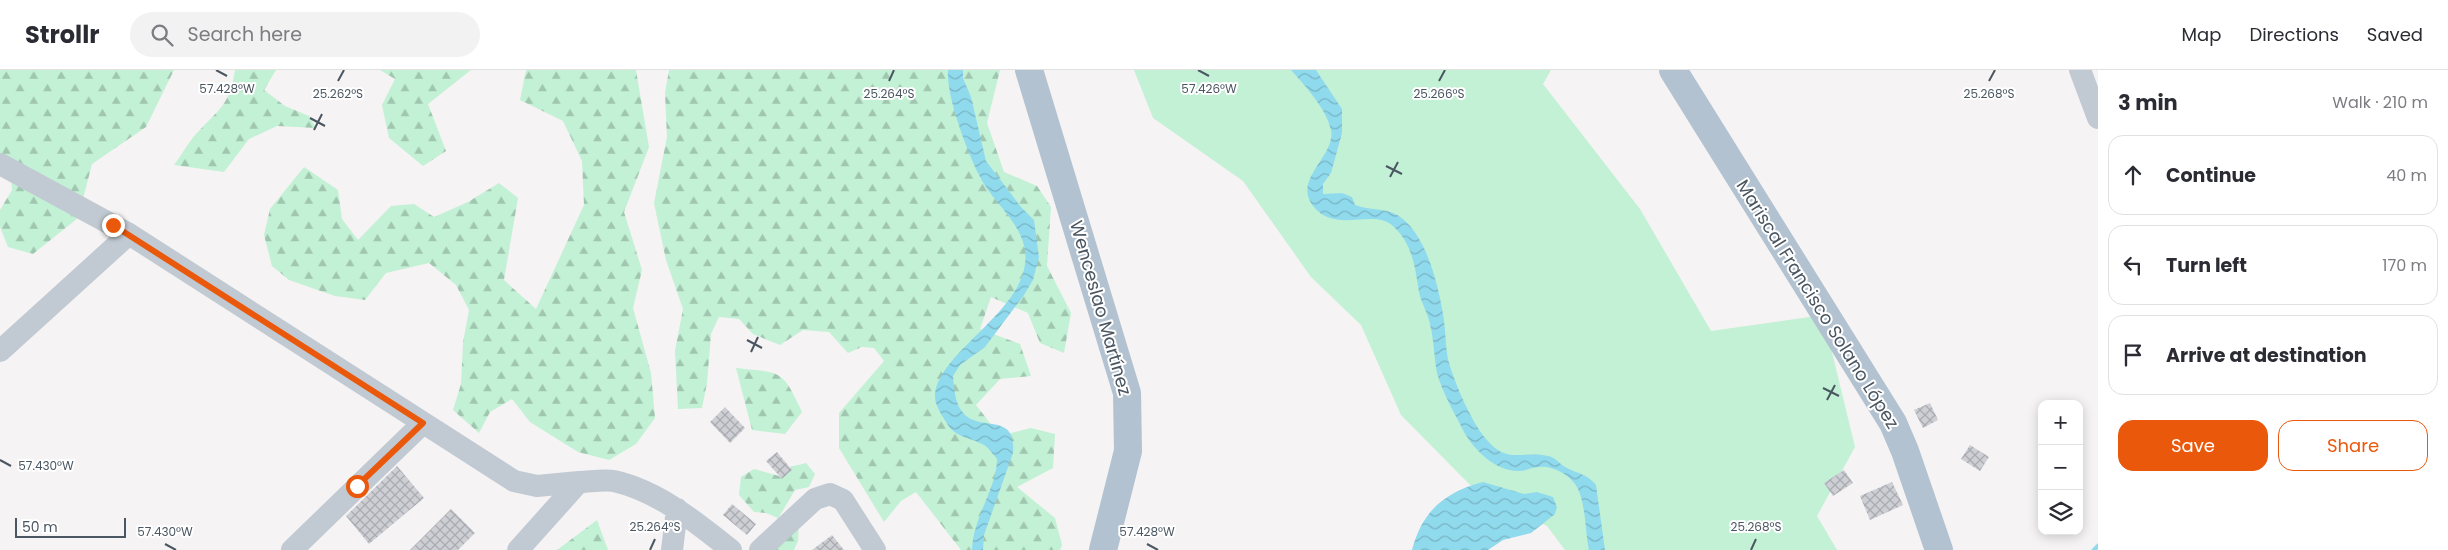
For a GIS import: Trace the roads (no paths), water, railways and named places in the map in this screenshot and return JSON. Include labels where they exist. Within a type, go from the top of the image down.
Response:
[{"type":"main road","name":"Wenceslao Martínez","points":[[1029,70],[1127,393],[1128,450],[1103,550]]},
{"type":"main road","name":"Mariscal Francisco Solano López","points":[[1673,70],[1893,422],[1939,550]]},
{"type":"street","points":[[2080,70],[2098,118]]},
{"type":"street","points":[[0,164],[129,234],[514,482],[537,486],[612,480],[641,491],[688,515],[731,550]]},
{"type":"street","points":[[0,351],[129,234]]},
{"type":"street","points":[[292,550],[423,423]]},
{"type":"street","points":[[518,550],[579,482]]},
{"type":"street","points":[[760,550],[814,499],[830,494],[843,500],[875,550]]},
{"type":"street","points":[[672,550],[677,509]]},
{"type":"water","points":[[948,70],[963,70],[963,78],[971,97],[986,161],[1021,207],[1034,220],[1039,257],[1033,280],[1024,295],[985,347],[960,365],[953,376],[956,399],[961,410],[968,417],[976,421],[1003,427],[1009,431],[1013,440],[1013,453],[984,535],[983,550],[972,550],[973,538],[993,481],[997,459],[984,445],[961,436],[950,428],[937,405],[935,397],[939,381],[948,366],[994,317],[1019,283],[1025,264],[1025,251],[1016,227],[985,186],[974,165],[963,138],[950,94]]},
{"type":"water","points":[[1291,70],[1316,70],[1342,109],[1342,133],[1331,173],[1323,184],[1323,194],[1342,193],[1352,197],[1355,205],[1394,213],[1408,224],[1417,235],[1429,260],[1438,289],[1449,363],[1460,392],[1480,432],[1501,452],[1515,455],[1551,457],[1565,467],[1593,481],[1596,485],[1605,550],[1589,550],[1585,516],[1579,490],[1568,477],[1549,467],[1536,467],[1520,471],[1503,468],[1480,453],[1464,432],[1439,380],[1429,320],[1420,296],[1412,257],[1400,234],[1386,222],[1376,219],[1333,219],[1322,214],[1313,206],[1308,196],[1308,186],[1331,140],[1331,130],[1320,106]]},
{"type":"water","points":[[1483,482],[1524,494],[1537,492],[1553,497],[1557,507],[1555,514],[1531,533],[1503,540],[1488,550],[1412,550],[1422,524],[1437,505],[1457,491]]},
{"type":"waterway","points":[[2094,550],[2098,546]]}]
